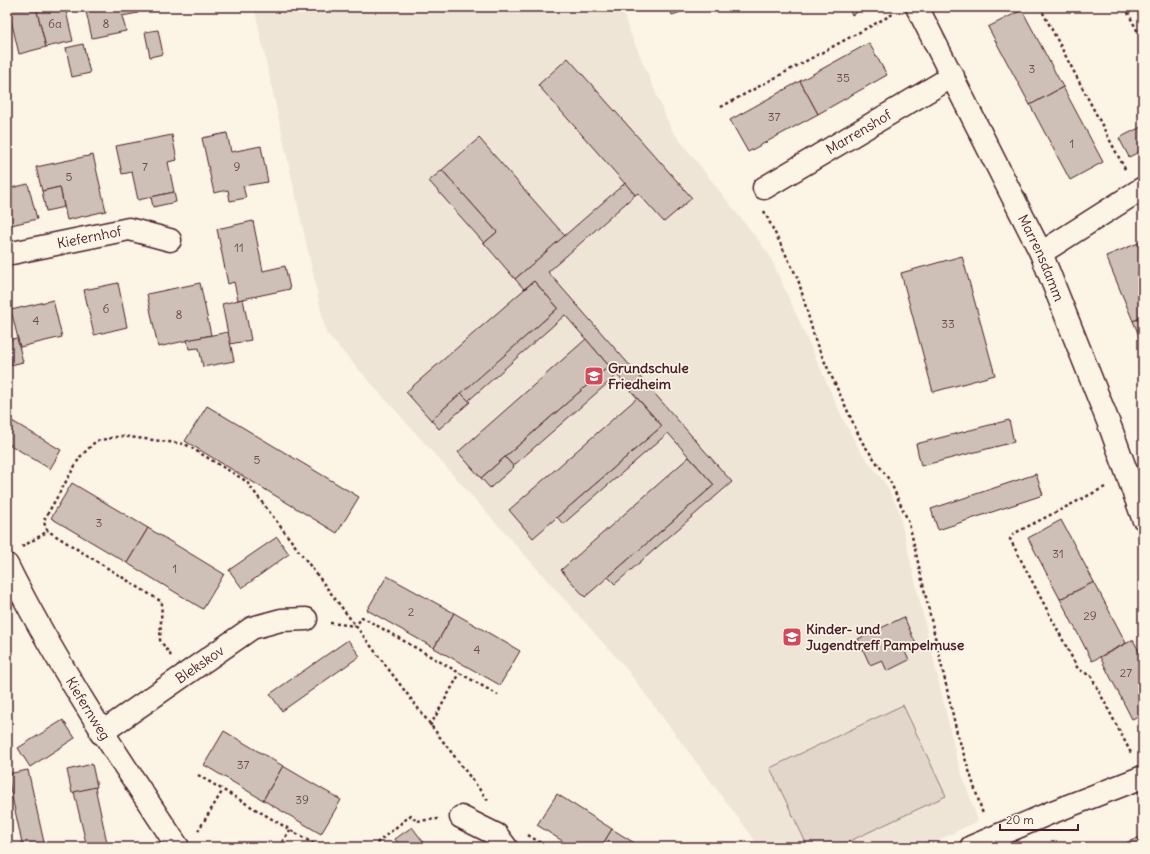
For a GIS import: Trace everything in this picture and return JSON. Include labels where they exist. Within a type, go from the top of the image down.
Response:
[{"type":"street","name":"Marrensdamm","points":[[918,8],[1041,253],[1128,473],[1143,518]]},
{"type":"street","name":"Marrenshof","points":[[764,188],[953,76]]},
{"type":"street","points":[[1041,253],[1140,190]]},
{"type":"street","name":"Kiefernhof","points":[[7,254],[129,229],[170,240]]},
{"type":"street","name":"Kiefernweg","points":[[13,557],[34,619],[101,733],[178,847]]},
{"type":"street","name":"Blekskov","points":[[101,733],[252,628],[280,620],[306,619]]},
{"type":"street","points":[[976,844],[1050,812],[1143,777]]},
{"type":"street","points":[[462,817],[497,835],[506,847]]},
{"type":"path","points":[[1040,7],[1140,190]]},
{"type":"path","points":[[1125,7],[1143,42]]},
{"type":"path","points":[[721,107],[896,12],[918,8]]},
{"type":"path","points":[[764,188],[760,205],[798,279],[816,343],[862,442],[890,481],[910,523],[957,733],[983,814],[976,844]]},
{"type":"path","points":[[168,651],[160,640],[162,602],[48,531],[45,526],[44,520],[80,457],[96,441],[121,436],[185,444],[246,481],[430,726],[492,805]]},
{"type":"path","points":[[1128,473],[1104,488],[1013,534],[1010,539],[1078,669],[1091,676],[1143,777]]},
{"type":"path","points":[[13,557],[48,531]]},
{"type":"path","points":[[356,626],[362,617],[498,695]]},
{"type":"path","points":[[306,619],[356,626]]},
{"type":"path","points":[[430,726],[460,673]]},
{"type":"path","points":[[198,775],[319,847]]},
{"type":"path","points":[[196,834],[223,790]]},
{"type":"path","points":[[372,847],[411,815],[416,821],[462,817]]},
{"type":"path","points":[[279,847],[290,830]]},
{"type":"shaded area","name":"Grundschule Friedheim","points":[[254,7],[622,7],[627,25],[671,129],[769,254],[843,419],[860,451],[885,483],[898,508],[957,759],[978,821],[924,847],[760,847],[624,666],[326,333]]},
{"type":"shaded area","points":[[903,705],[946,796],[837,847],[808,847],[770,768]]},
{"type":"building","points":[[8,7],[36,7],[46,47],[19,54]]},
{"type":"building","points":[[36,7],[65,7],[73,41],[46,47]]},
{"type":"building","points":[[85,7],[137,7],[138,13],[122,16],[126,31],[92,38]]},
{"type":"building","points":[[669,7],[695,7],[672,15]]},
{"type":"building","points":[[848,7],[866,7],[852,15]]},
{"type":"building","points":[[1022,10],[1063,87],[1030,105],[988,27]]},
{"type":"building","points":[[158,30],[163,54],[150,57],[145,32]]},
{"type":"building","points":[[869,43],[887,75],[818,114],[800,81]]},
{"type":"building","points":[[83,44],[90,73],[72,77],[66,48]]},
{"type":"building","points":[[568,58],[692,198],[664,222],[638,193],[635,195],[538,85]]},
{"type":"building","points":[[800,81],[818,114],[748,152],[730,120]]},
{"type":"building","points":[[1063,87],[1103,162],[1070,180],[1030,105]]},
{"type":"building","points":[[1143,126],[1143,150],[1129,157],[1119,138]]},
{"type":"building","points":[[227,133],[231,152],[261,146],[268,182],[243,186],[246,198],[230,201],[228,190],[214,193],[202,138]]},
{"type":"building","points":[[172,135],[177,160],[168,162],[174,192],[138,200],[132,172],[122,174],[116,146]]},
{"type":"building","points":[[479,138],[565,236],[515,279],[484,243],[497,232],[442,170]]},
{"type":"building","points":[[93,155],[106,211],[67,220],[60,187],[42,191],[36,167]]},
{"type":"building","points":[[7,169],[11,188],[28,184],[37,219],[7,226]]},
{"type":"building","points":[[442,170],[497,232],[484,243],[429,181]]},
{"type":"building","points":[[625,183],[635,195],[548,272],[732,482],[615,584],[608,577],[714,485],[668,433],[563,524],[557,517],[662,426],[617,375],[513,466],[505,457],[609,366],[565,315],[468,401],[461,393],[558,308],[534,281],[524,289],[515,279]]},
{"type":"building","points":[[60,187],[64,207],[46,211],[42,191]]},
{"type":"building","points":[[174,192],[176,202],[153,207],[151,197]]},
{"type":"building","points":[[253,221],[263,271],[285,266],[290,289],[238,300],[234,282],[228,284],[217,229]]},
{"type":"building","points":[[1141,242],[1143,247],[1143,317],[1133,321],[1106,256]]},
{"type":"building","points":[[962,256],[995,375],[933,392],[901,273]]},
{"type":"building","points":[[534,281],[558,308],[431,420],[406,392]]},
{"type":"building","points":[[118,283],[127,327],[94,335],[84,290]]},
{"type":"building","points":[[200,283],[211,335],[158,347],[147,294]]},
{"type":"building","points":[[243,299],[251,340],[230,344],[222,304]]},
{"type":"building","points":[[53,300],[62,337],[20,347],[11,310]]},
{"type":"building","points":[[1143,317],[1143,345],[1133,321]]},
{"type":"building","points":[[228,332],[234,361],[203,367],[199,348],[189,349],[187,340]]},
{"type":"building","points":[[17,338],[23,362],[11,365],[7,340]]},
{"type":"building","points":[[586,339],[609,366],[481,478],[458,452]]},
{"type":"building","points":[[461,393],[470,402],[439,429],[431,420]]},
{"type":"building","points":[[637,398],[662,426],[533,538],[509,510]]},
{"type":"building","points":[[207,406],[359,497],[337,533],[185,441]]},
{"type":"building","points":[[1009,420],[1014,442],[921,466],[916,444]]},
{"type":"building","points":[[12,421],[61,450],[50,469],[7,443],[7,429]]},
{"type":"building","points":[[505,457],[514,467],[490,488],[481,478]]},
{"type":"building","points":[[689,457],[714,485],[585,597],[561,570]]},
{"type":"building","points":[[1036,474],[1043,495],[938,530],[931,509]]},
{"type":"building","points":[[72,483],[148,528],[127,563],[51,518]]},
{"type":"building","points":[[1061,520],[1094,582],[1060,599],[1028,538]]},
{"type":"building","points":[[148,528],[224,574],[203,609],[127,563]]},
{"type":"building","points":[[277,537],[289,554],[242,588],[229,570]]},
{"type":"building","points":[[387,576],[454,613],[434,648],[367,610]]},
{"type":"building","points":[[1094,582],[1126,643],[1092,661],[1060,599]]},
{"type":"building","points":[[454,613],[520,651],[500,685],[434,648]]},
{"type":"building","points":[[904,617],[916,644],[904,650],[909,660],[887,671],[882,660],[870,665],[858,639]]},
{"type":"building","points":[[348,640],[360,656],[282,711],[270,694]]},
{"type":"building","points":[[1133,640],[1143,658],[1143,714],[1132,719],[1100,657]]},
{"type":"building","points":[[63,720],[75,738],[30,767],[18,748]]},
{"type":"building","points":[[224,731],[283,766],[263,800],[204,765]]},
{"type":"building","points":[[92,764],[97,787],[72,793],[67,770]]},
{"type":"building","points":[[283,766],[341,800],[321,834],[263,800]]},
{"type":"building","points":[[28,770],[45,847],[23,847],[7,774]]},
{"type":"building","points":[[95,787],[108,847],[87,847],[74,792]]},
{"type":"building","points":[[557,794],[612,829],[601,847],[572,847],[537,825]]},
{"type":"building","points":[[412,827],[427,847],[401,847],[395,839]]},
{"type":"building","points":[[612,829],[641,847],[601,847]]},
{"type":"building","points":[[1143,836],[1143,847],[1115,847]]},
{"type":"place","name":"Grundschule Friedheim","points":[[594,376]]},
{"type":"place","name":"Kinder- und Jugendtreff Pampelmuse","points":[[792,637]]}]
